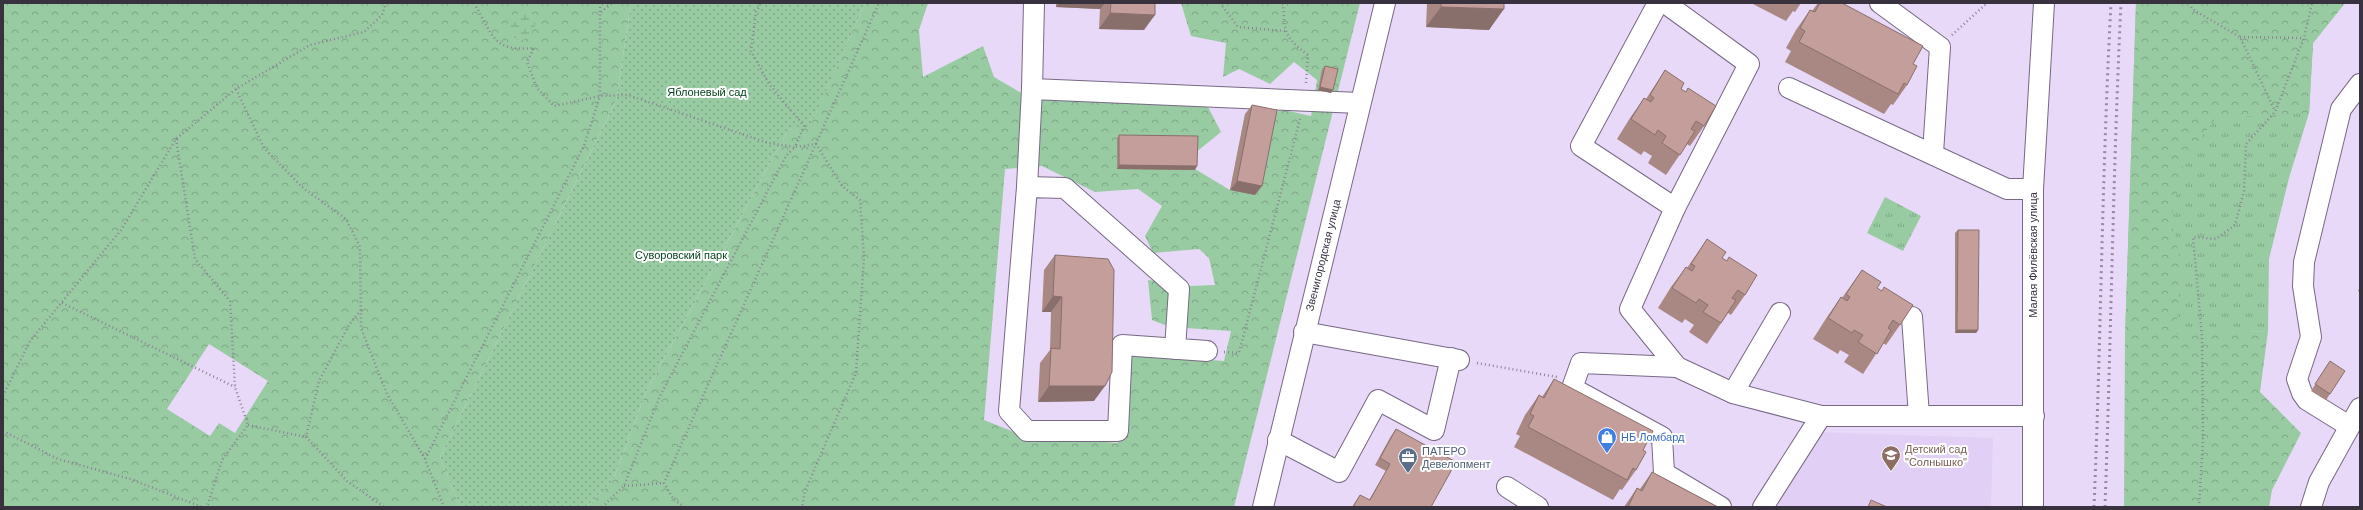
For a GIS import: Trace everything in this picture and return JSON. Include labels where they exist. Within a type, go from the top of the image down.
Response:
[{"type":"street","points":[[1034,3],[1032,89],[1027,187],[1009,411],[1027,431],[1118,431],[1122,345],[1207,351]]},
{"type":"street","name":"Звенигородская улица","points":[[1263,507],[1304,332],[1385,3]]},
{"type":"street","points":[[1658,3],[1581,146],[1675,208]]},
{"type":"street","points":[[1665,3],[1749,64],[1675,208],[1630,310],[1678,367]]},
{"type":"street","points":[[1880,3],[1940,47],[1933,153]]},
{"type":"street","name":"Малая Филёвская улица","points":[[2033,507],[2033,189],[2044,3]]},
{"type":"street","points":[[2351,433],[2307,400],[2302,393],[2297,379],[2311,337],[2303,286],[2304,262],[2341,109],[2360,84]]},
{"type":"street","points":[[1788,88],[1933,153],[2007,189],[2033,189]]},
{"type":"street","points":[[1032,89],[1305,99],[1360,103]]},
{"type":"street","points":[[1027,187],[1065,188],[1179,289],[1175,349]]},
{"type":"street","points":[[1733,393],[1780,312]]},
{"type":"street","points":[[1912,317],[1919,416]]},
{"type":"street","points":[[1278,440],[1339,472],[1378,400],[1434,430],[1455,359],[1304,332]]},
{"type":"street","points":[[1721,507],[1664,473],[1662,437],[1572,388],[1581,363],[1678,367],[1733,393],[1821,416],[2034,416]]},
{"type":"street","points":[[2311,507],[2319,482],[2351,433],[2360,408]]},
{"type":"street","points":[[1763,507],[1821,416]]},
{"type":"street","points":[[1508,487],[1538,507]]},
{"type":"path","points":[[3,396],[30,341],[121,230],[176,139],[236,89],[310,45],[364,32],[382,15],[386,3]]},
{"type":"path","points":[[474,3],[499,45],[514,50],[534,48],[527,62],[537,88],[554,106],[600,96],[628,95],[768,144],[794,146],[816,144]]},
{"type":"path","points":[[425,459],[584,146],[600,96],[600,3]]},
{"type":"path","points":[[600,13],[612,3]]},
{"type":"path","points":[[602,507],[624,486],[660,396],[786,156],[794,146],[804,126],[769,84],[751,51],[756,12],[761,3]]},
{"type":"path","points":[[664,483],[879,3]]},
{"type":"path","points":[[1220,3],[1238,26],[1285,31]]},
{"type":"path","points":[[1207,351],[1239,353],[1305,99],[1308,55],[1293,44],[1285,31],[1284,3]]},
{"type":"path","points":[[1940,47],[1987,3]]},
{"type":"path","points":[[2190,3],[2192,9],[2240,37],[2304,38]]},
{"type":"path","points":[[2199,507],[2202,440],[2202,337],[2193,237],[2216,239],[2235,226],[2244,190],[2246,144],[2275,112],[2304,38],[2312,3]]},
{"type":"path","points":[[2240,37],[2275,112]]},
{"type":"path","points":[[236,89],[264,148],[303,188],[346,219],[360,248],[361,328],[387,394],[425,459],[444,507]]},
{"type":"path","points":[[176,139],[195,258],[230,301],[235,387],[248,425]]},
{"type":"path","points":[[802,507],[805,491],[856,373],[864,258],[860,200],[842,186],[816,144]]},
{"type":"path","points":[[62,302],[235,387]]},
{"type":"path","points":[[306,437],[319,381],[349,326],[361,310]]},
{"type":"path","points":[[1455,359],[1575,380]]},
{"type":"path","points":[[248,425],[306,437],[347,481],[384,507]]},
{"type":"path","points":[[207,507],[222,460],[248,425]]},
{"type":"path","points":[[3,431],[58,459],[130,479],[202,507]]},
{"type":"path","points":[[624,486],[664,483]]},
{"type":"path","points":[[664,483],[674,500],[685,507]]},
{"type":"shaded area","name":"Детский сад \"Солнышко\"","points":[[1814,432],[1993,438],[1991,507],[1768,507]]},
{"type":"green space","points":[[3,3],[631,3],[616,101],[440,457],[460,507],[3,507]],"holes":[[[209,344],[268,381],[235,433],[219,423],[210,436],[167,409]]]},
{"type":"green space","name":"Яблоневый сад","points":[[631,3],[865,3],[810,127],[788,130],[646,392],[613,480],[586,507],[460,507],[440,457],[616,101]]},
{"type":"green space","points":[[865,3],[928,3],[919,30],[923,77],[983,46],[994,77],[1028,97],[1207,105],[1221,132],[1195,153],[1195,169],[1230,190],[1245,114],[1255,116],[1284,110],[1311,116],[1317,80],[1294,62],[1270,84],[1239,69],[1223,77],[1226,43],[1191,36],[1181,3],[1360,3],[1234,507],[586,507],[613,480],[646,392],[788,130],[810,126]],"holes":[[[1042,166],[1095,192],[1138,189],[1162,206],[1145,236],[1153,253],[1199,249],[1209,258],[1215,285],[1189,286],[1148,280],[1152,320],[1170,327],[1231,331],[1224,361],[1130,354],[1128,430],[1117,443],[1019,434],[984,420],[1005,169]]]},
{"type":"green space","points":[[2136,3],[2345,3],[2313,43],[2309,113],[2289,178],[2269,259],[2268,331],[2125,338]]},
{"type":"green space","points":[[2136,3],[2345,3],[2313,43],[2309,113],[2216,118],[2184,160],[2171,218],[2181,264],[2176,334],[2268,331],[2260,392],[2301,433],[2272,490],[2269,507],[2124,507],[2125,338]]},
{"type":"green space","points":[[524,11],[536,17],[535,26],[532,33],[528,37],[523,40],[518,40],[510,32],[508,23],[514,16]]},
{"type":"green space","points":[[1885,197],[1921,216],[1903,251],[1867,233]]},
{"type":"building","points":[[1111,3],[1155,3],[1155,15],[1110,13]]},
{"type":"building","points":[[1441,3],[1504,3],[1504,9],[1441,7]]},
{"type":"building","points":[[1820,3],[1842,3],[1923,46],[1913,64],[1917,66],[1907,85],[1904,83],[1898,94],[1799,42],[1805,31],[1800,28],[1810,10],[1815,12]]},
{"type":"building","points":[[1325,66],[1338,69],[1333,90],[1320,87]]},
{"type":"building","points":[[1665,70],[1684,83],[1681,89],[1686,92],[1688,88],[1716,106],[1704,126],[1696,121],[1691,129],[1695,131],[1680,155],[1662,143],[1666,136],[1658,130],[1655,135],[1631,119],[1644,98],[1651,102],[1654,98],[1650,95]]},
{"type":"building","points":[[1252,105],[1277,110],[1262,186],[1237,181]]},
{"type":"building","points":[[1119,135],[1198,136],[1197,166],[1119,165]]},
{"type":"building","points":[[1958,230],[1979,230],[1978,330],[1957,330]]},
{"type":"building","points":[[1707,239],[1726,252],[1722,258],[1727,261],[1729,257],[1757,275],[1745,295],[1738,290],[1732,298],[1736,300],[1721,323],[1703,312],[1708,305],[1699,299],[1696,303],[1672,288],[1686,267],[1692,271],[1695,266],[1691,264]]},
{"type":"building","points":[[1055,255],[1108,259],[1114,270],[1112,372],[1105,386],[1049,386],[1051,348],[1060,349],[1062,297],[1053,296]]},
{"type":"building","points":[[1862,270],[1881,282],[1877,288],[1882,291],[1884,287],[1913,305],[1900,325],[1893,320],[1888,328],[1891,330],[1877,354],[1858,342],[1863,335],[1854,330],[1852,333],[1828,318],[1841,297],[1847,301],[1850,297],[1846,294]]},
{"type":"building","points":[[2330,361],[2345,371],[2330,394],[2315,384]]},
{"type":"building","points":[[1554,379],[1653,431],[1643,450],[1646,452],[1636,470],[1633,468],[1627,480],[1528,427],[1534,416],[1530,414],[1539,395],[1544,398]]},
{"type":"building","points":[[1396,429],[1456,462],[1431,507],[1353,507],[1360,495],[1370,500],[1390,464],[1380,458]]},
{"type":"building","points":[[1652,472],[1718,507],[1628,507],[1637,488],[1642,491]]},
{"type":"building","points":[[1871,500],[1887,507],[1868,507]]},
{"type":"railway","points":[[2094,507],[2111,3]]},
{"type":"railway","points":[[2105,507],[2121,3]]},
{"type":"place","name":"НБ Ломбард","points":[[1607,454]]},
{"type":"place","name":"Детский сад \"Солнышко\"","points":[[1891,472]]},
{"type":"place","name":"ПАТЕРО Девелопмент","points":[[1408,474]]},
{"type":"park label","name":"Суворовский парк","points":[[681,255]]}]
